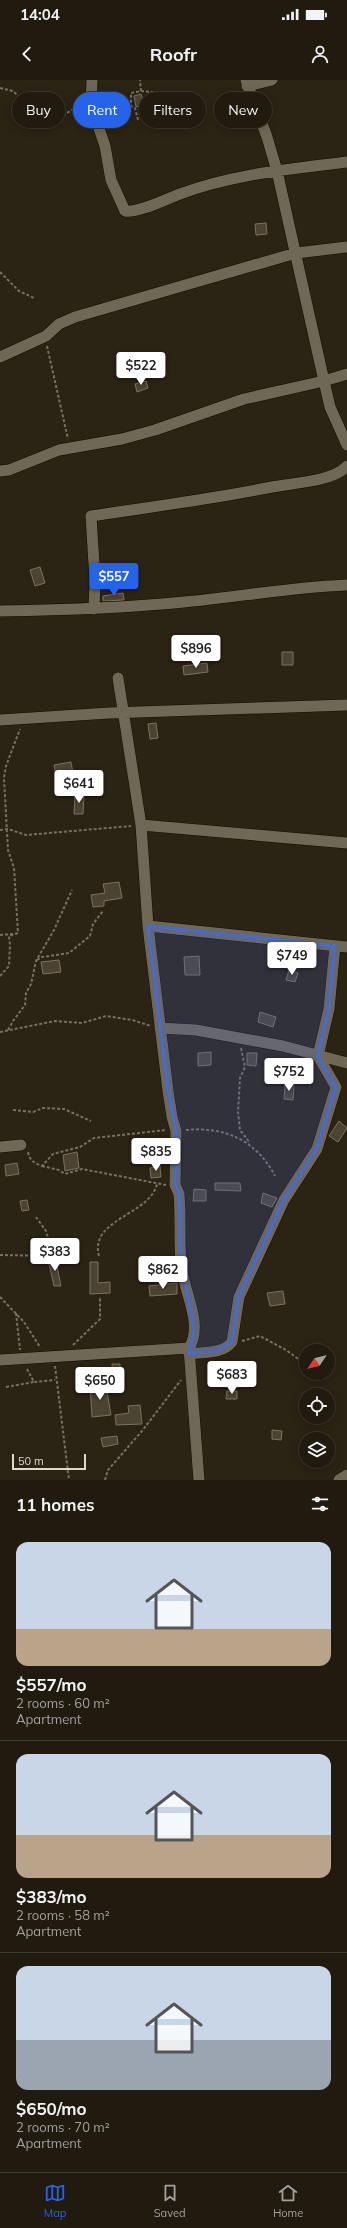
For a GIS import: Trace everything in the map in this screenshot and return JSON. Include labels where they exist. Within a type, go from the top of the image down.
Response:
[{"type":"street","points":[[92,80],[92,92]]},
{"type":"street","points":[[272,80],[247,83],[267,137],[277,171],[330,406],[347,445]]},
{"type":"street","points":[[99,128],[105,146],[111,180],[125,211],[130,212],[201,186],[277,171],[347,162]]},
{"type":"street","points":[[0,357],[46,336],[59,324],[75,317],[296,253],[347,247]]},
{"type":"street","points":[[0,471],[9,470],[59,450],[122,439],[156,430],[244,399],[324,381],[347,374]]},
{"type":"street","points":[[94,609],[95,580],[91,516],[236,495],[318,479],[342,472],[347,466]]},
{"type":"street","points":[[0,611],[94,609],[184,602],[315,586],[347,585]]},
{"type":"street","points":[[118,678],[141,825],[148,926],[172,1117],[176,1131],[175,1185],[179,1194],[181,1265],[194,1328],[193,1342],[189,1351],[199,1480]]},
{"type":"street","points":[[0,720],[347,705]]},
{"type":"street","points":[[141,825],[347,843]]},
{"type":"street","points":[[148,926],[347,947]]},
{"type":"street","points":[[0,1360],[69,1355],[218,1351],[228,1347],[234,1336],[239,1297],[284,1200],[317,1149],[330,1111],[336,1087],[318,1056],[329,1009],[335,946]]},
{"type":"street","points":[[160,1028],[196,1030],[284,1046],[347,1063]]},
{"type":"street","points":[[0,1148],[21,1145]]},
{"type":"street","points":[[339,1480],[347,1475]]},
{"type":"path","points":[[140,80],[141,91]]},
{"type":"path","points":[[0,88],[13,91],[43,119],[59,118],[73,109]]},
{"type":"path","points":[[131,93],[141,91],[151,92]]},
{"type":"path","points":[[131,106],[135,108],[138,120]]},
{"type":"path","points":[[0,272],[19,291],[34,298]]},
{"type":"path","points":[[46,336],[48,355],[70,448]]},
{"type":"path","points":[[18,933],[14,868],[8,850],[4,778],[6,766],[24,719]]},
{"type":"path","points":[[0,830],[8,829],[26,835],[141,825]]},
{"type":"path","points":[[8,1030],[25,1006],[26,993],[31,984],[36,961],[54,930],[72,890]]},
{"type":"path","points":[[36,961],[42,957],[69,953],[90,936],[93,924],[103,911]]},
{"type":"path","points":[[0,935],[18,933]]},
{"type":"path","points":[[0,976],[9,966],[10,945],[8,936],[18,933]]},
{"type":"path","points":[[0,1032],[55,1021],[82,1023],[106,1016],[160,1028]]},
{"type":"path","points":[[239,1039],[245,1067],[240,1078],[238,1112],[240,1130],[268,1163],[274,1176]]},
{"type":"path","points":[[13,1110],[34,1112],[43,1108],[64,1109],[91,1120]]},
{"type":"path","points":[[42,1166],[53,1154],[80,1147],[94,1138],[170,1130],[204,1129],[227,1134],[251,1144]]},
{"type":"path","points":[[21,1145],[26,1147],[29,1158],[33,1163],[65,1174],[82,1169],[157,1184],[175,1185]]},
{"type":"path","points":[[98,1256],[98,1241],[112,1223],[130,1214],[154,1192],[157,1184]]},
{"type":"path","points":[[36,1217],[46,1231],[55,1266]]},
{"type":"path","points":[[0,1255],[53,1256]]},
{"type":"path","points":[[0,1297],[24,1322],[49,1357],[55,1380],[69,1480]]},
{"type":"path","points":[[69,1355],[71,1347],[77,1339],[100,1319],[100,1298]]},
{"type":"path","points":[[228,1347],[236,1342],[260,1336],[299,1359]]},
{"type":"path","points":[[105,1480],[108,1470],[126,1447],[142,1431],[181,1380],[191,1372]]},
{"type":"path","points":[[6,1387],[34,1382]]},
{"type":"highlighted area","points":[[148,926],[335,946],[329,1009],[318,1056],[336,1087],[317,1149],[284,1200],[239,1297],[232,1342],[218,1351],[189,1354],[194,1328],[181,1265],[179,1194],[175,1185],[176,1131],[168,1091]]},
{"type":"building","points":[[139,95],[139,106],[136,107],[134,96]]},
{"type":"building","points":[[266,223],[267,234],[256,235],[255,224]]},
{"type":"building","points":[[146,381],[148,388],[137,392],[135,384]]},
{"type":"building","points":[[40,567],[45,583],[35,586],[30,570]]},
{"type":"building","points":[[123,593],[124,600],[103,601],[103,596]]},
{"type":"building","points":[[282,652],[293,652],[293,665],[282,665]]},
{"type":"building","points":[[207,663],[208,672],[184,675],[183,666]]},
{"type":"building","points":[[156,723],[158,738],[150,739],[148,724]]},
{"type":"building","points":[[71,762],[73,773],[56,776],[54,765]]},
{"type":"building","points":[[75,794],[84,794],[83,814],[74,814]]},
{"type":"building","points":[[119,882],[122,898],[104,901],[104,906],[93,907],[91,895],[105,893],[103,884]]},
{"type":"building","points":[[199,956],[200,975],[185,975],[184,957]]},
{"type":"building","points":[[59,960],[61,972],[43,974],[41,962]]},
{"type":"building","points":[[289,970],[298,973],[295,982],[286,980]]},
{"type":"building","points":[[260,1012],[276,1017],[273,1027],[258,1022]]},
{"type":"building","points":[[211,1052],[211,1065],[198,1066],[198,1053]]},
{"type":"building","points":[[247,1053],[257,1053],[256,1066],[247,1065]]},
{"type":"building","points":[[285,1085],[294,1085],[293,1100],[284,1099]]},
{"type":"building","points":[[339,1121],[347,1128],[338,1142],[329,1136]]},
{"type":"building","points":[[77,1152],[79,1168],[65,1171],[63,1155]]},
{"type":"building","points":[[17,1163],[19,1174],[6,1176],[5,1165]]},
{"type":"building","points":[[160,1166],[161,1177],[151,1178],[150,1168]]},
{"type":"building","points":[[215,1183],[240,1183],[241,1191],[215,1190]]},
{"type":"building","points":[[194,1189],[206,1190],[206,1201],[193,1201]]},
{"type":"building","points":[[263,1193],[277,1198],[272,1207],[261,1203]]},
{"type":"building","points":[[27,1200],[29,1210],[22,1211],[20,1201]]},
{"type":"building","points":[[55,1257],[61,1286],[54,1286],[48,1259]]},
{"type":"building","points":[[90,1262],[98,1262],[98,1283],[110,1282],[110,1293],[90,1294]]},
{"type":"building","points":[[177,1283],[177,1294],[150,1296],[149,1286]]},
{"type":"building","points":[[283,1291],[285,1304],[270,1306],[267,1293]]},
{"type":"building","points":[[112,1364],[120,1364],[120,1382],[113,1382]]},
{"type":"building","points":[[106,1385],[111,1415],[92,1417],[90,1387]]},
{"type":"building","points":[[227,1391],[237,1391],[237,1399],[226,1399]]},
{"type":"building","points":[[140,1405],[142,1424],[116,1425],[115,1415],[129,1413],[128,1406]]},
{"type":"building","points":[[272,1430],[282,1431],[281,1440],[272,1439]]},
{"type":"building","points":[[117,1436],[118,1444],[103,1447],[101,1438]]}]
